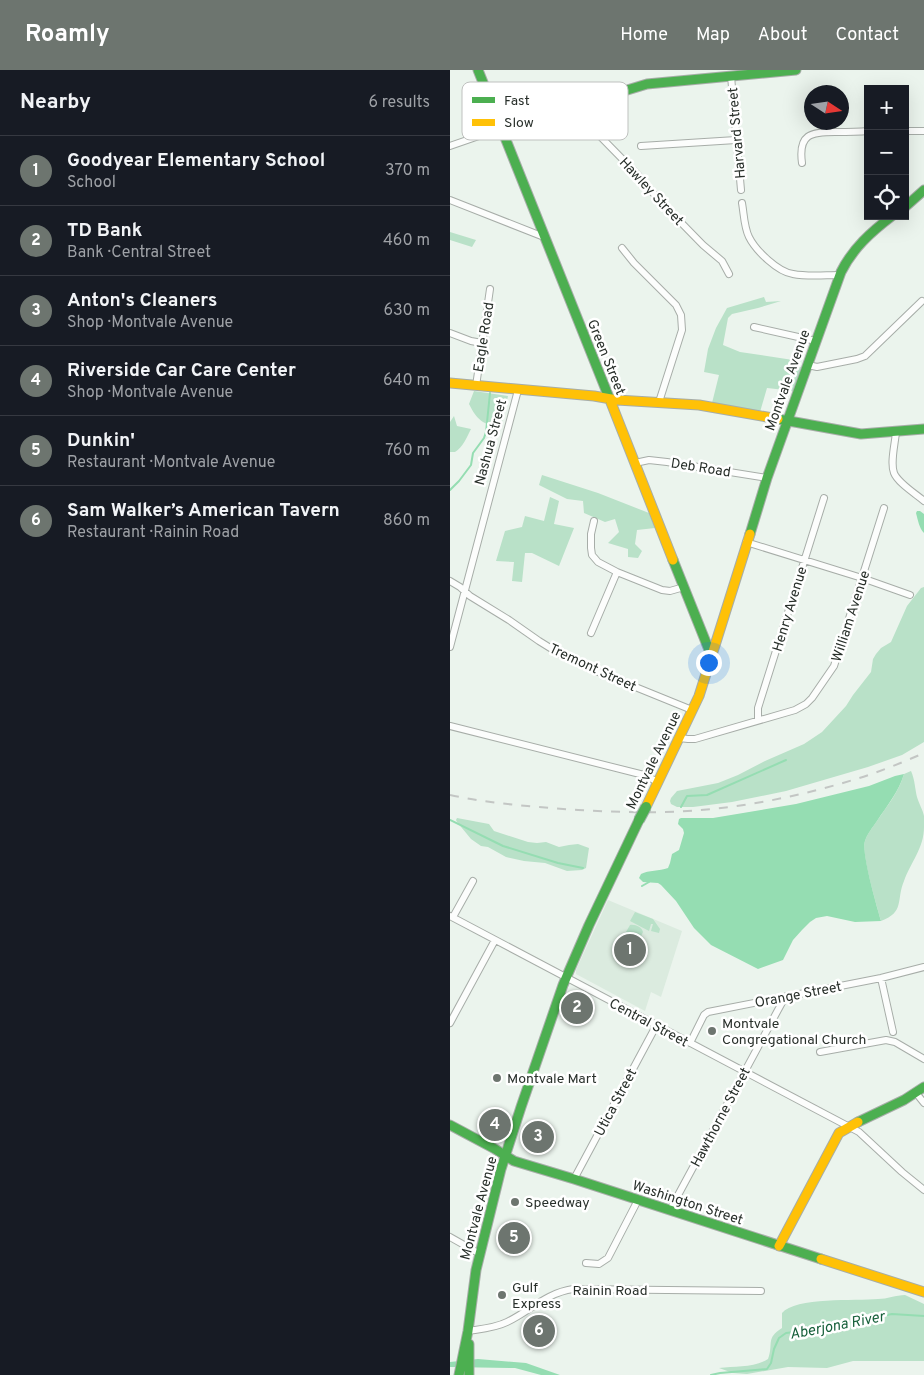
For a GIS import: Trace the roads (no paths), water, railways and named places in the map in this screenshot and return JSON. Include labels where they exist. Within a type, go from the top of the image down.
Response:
[{"type":"main road","name":"Green Street","points":[[478,70],[483,82]]},
{"type":"main road","points":[[628,90],[647,84],[796,70]]},
{"type":"main road","name":"Green Street","points":[[507,140],[711,655]]},
{"type":"main road","points":[[909,203],[924,190]]},
{"type":"main road","name":"Montvale Avenue","points":[[462,1375],[474,1278],[492,1201],[548,1026],[566,977],[701,689],[767,478],[845,263],[855,248],[887,220]]},
{"type":"main road","points":[[450,383],[518,390]]},
{"type":"main road","name":"Nashua Street","points":[[518,390],[703,406],[861,434],[924,429]]},
{"type":"main road","points":[[779,1246],[838,1134],[920,1090]]},
{"type":"main road","name":"Washington Street","points":[[450,1125],[516,1162],[924,1292]]},
{"type":"street","name":"Harvard Street","points":[[731,76],[741,190]]},
{"type":"street","points":[[802,164],[803,144],[811,134],[818,132],[864,131]]},
{"type":"street","points":[[909,131],[924,131]]},
{"type":"street","points":[[450,146],[467,140]]},
{"type":"street","name":"Hawley Street","points":[[604,140],[638,175],[665,207],[703,245],[722,260],[729,274]]},
{"type":"street","points":[[641,146],[736,140]]},
{"type":"street","points":[[450,200],[544,237]]},
{"type":"street","points":[[742,203],[749,238],[779,269],[797,275],[840,275]]},
{"type":"street","points":[[622,248],[634,263],[676,305],[682,318],[682,330],[659,402]]},
{"type":"street","name":"Eagle Road","points":[[476,386],[490,289]]},
{"type":"street","points":[[808,365],[818,367],[863,357],[922,301]]},
{"type":"street","points":[[754,327],[816,341]]},
{"type":"street","points":[[450,332],[482,343]]},
{"type":"street","name":"Nashua Street","points":[[450,647],[518,390]]},
{"type":"street","points":[[896,432],[893,460],[894,473],[899,480],[924,501]]},
{"type":"street","name":"Deb Road","points":[[635,463],[649,460],[667,462],[767,478]]},
{"type":"street","name":"Henry Avenue","points":[[758,720],[758,709],[824,498]]},
{"type":"street","name":"William Avenue","points":[[679,738],[695,739],[797,709],[806,704],[815,695],[834,666],[884,508]]},
{"type":"street","points":[[594,520],[591,550],[592,555],[599,563],[617,572],[665,590],[684,587]]},
{"type":"street","points":[[746,542],[910,595]]},
{"type":"street","points":[[592,633],[617,572]]},
{"type":"street","name":"Tremont Street","points":[[450,581],[560,654],[692,710]]},
{"type":"street","points":[[450,726],[643,775],[658,782]]},
{"type":"street","points":[[452,916],[473,881]]},
{"type":"street","name":"Central Street","points":[[452,916],[656,1026],[859,1132],[924,1190]]},
{"type":"street","points":[[450,1023],[495,940]]},
{"type":"street","name":"Orange Street","points":[[690,1043],[704,1015],[707,1013],[881,978],[924,967]]},
{"type":"street","points":[[881,978],[893,1032]]},
{"type":"street","name":"Hawthorne Street","points":[[670,1210],[785,997]]},
{"type":"street","name":"Utica Street","points":[[574,1179],[656,1026]]},
{"type":"street","points":[[820,1052],[886,1040],[894,1042],[924,1059]]},
{"type":"street","points":[[920,1090],[924,1103]]},
{"type":"street","points":[[586,1263],[598,1264],[608,1258],[638,1200]]},
{"type":"street","points":[[450,1237],[480,1254]]},
{"type":"street","name":"Rainin Road","points":[[468,1330],[504,1323],[551,1295],[573,1289],[761,1291]]},
{"type":"waterway","points":[[450,490],[471,465],[473,453],[484,438],[490,393]]},
{"type":"waterway","points":[[681,807],[687,796],[707,795],[786,760]]},
{"type":"waterway","points":[[450,820],[503,846],[558,863],[583,868]]},
{"type":"waterway","points":[[642,886],[649,882]]},
{"type":"waterway","name":"Aberjona River","points":[[711,1375],[767,1369],[771,1363],[779,1338],[786,1333],[810,1330],[821,1325],[837,1325],[892,1314],[924,1316]]},
{"type":"railway","points":[[450,795],[498,803],[578,810],[624,812],[700,810],[758,803],[815,790],[871,774],[924,753]]},
{"type":"place","name":"Goodyear Elementary School","points":[[630,950]]},
{"type":"place","name":"TD Bank","points":[[577,1008]]},
{"type":"place","name":"Montvale Congregational Church","points":[[712,1031]]},
{"type":"place","name":"Montvale Mart","points":[[497,1078]]},
{"type":"place","name":"Riverside Car Care Center","points":[[495,1125]]},
{"type":"place","name":"Anton's Cleaners","points":[[538,1137]]},
{"type":"place","name":"Speedway","points":[[515,1202]]},
{"type":"place","name":"Dunkin'","points":[[514,1238]]},
{"type":"place","name":"Gulf Express","points":[[502,1295]]},
{"type":"place","name":"Sam Walker’s American Tavern","points":[[539,1331]]}]
